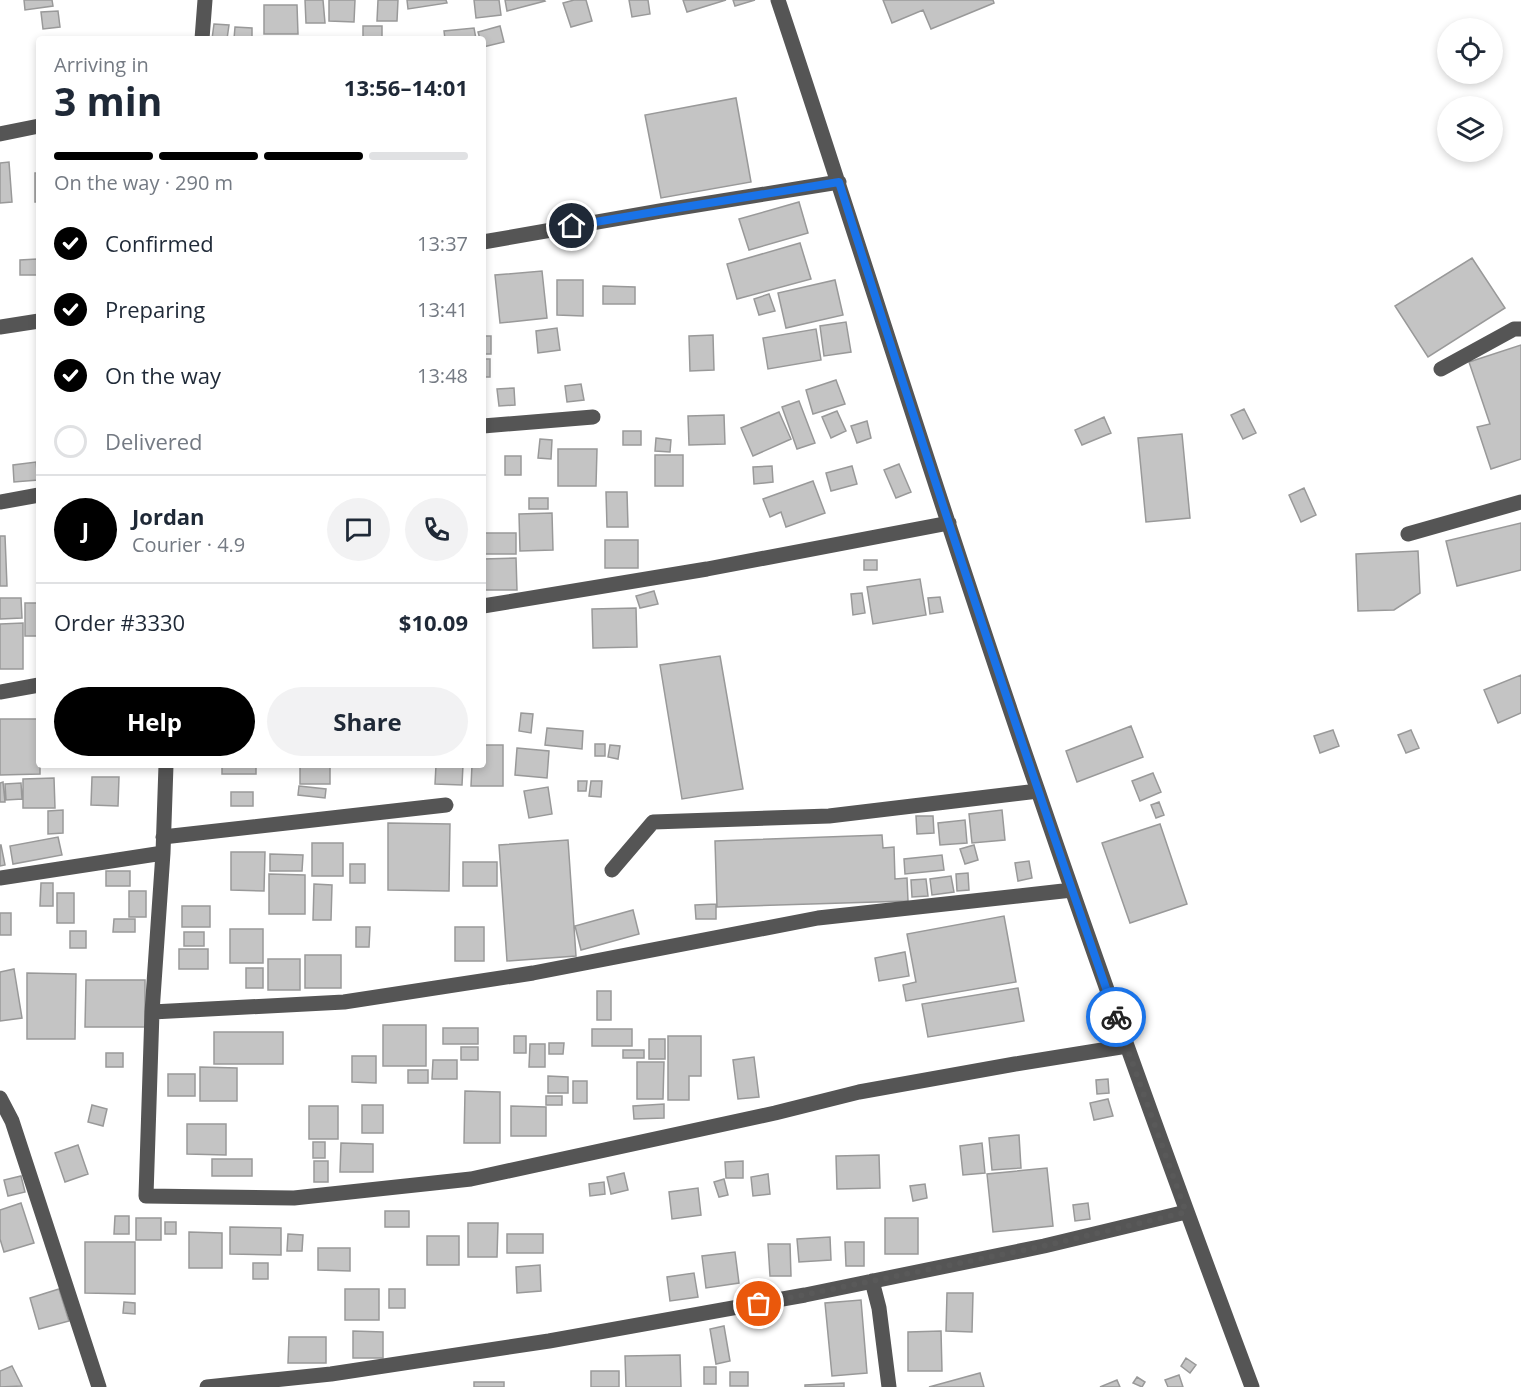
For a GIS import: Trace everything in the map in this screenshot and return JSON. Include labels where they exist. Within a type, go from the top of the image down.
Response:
[{"type":"street","points":[[202,36],[205,0]]},
{"type":"street","points":[[778,0],[948,523],[1038,791],[1126,1046],[1252,1387]]},
{"type":"street","points":[[0,134],[36,127]]},
{"type":"street","points":[[486,241],[839,182]]},
{"type":"street","points":[[0,327],[36,321]]},
{"type":"street","points":[[1441,369],[1514,329],[1521,329]]},
{"type":"street","points":[[486,426],[593,417]]},
{"type":"street","points":[[0,502],[36,496]]},
{"type":"street","points":[[1408,534],[1521,502]]},
{"type":"street","points":[[486,605],[707,568],[948,523]]},
{"type":"street","points":[[0,692],[36,686]]},
{"type":"street","points":[[165,768],[163,853],[152,1012],[146,1196],[294,1198],[471,1179],[775,1113],[859,1092],[1126,1046]]},
{"type":"street","points":[[612,870],[653,822],[829,816],[1038,791]]},
{"type":"street","points":[[163,837],[446,805]]},
{"type":"street","points":[[0,878],[163,853]]},
{"type":"street","points":[[152,1012],[344,1002],[533,973],[818,918],[1072,890]]},
{"type":"street","points":[[0,1098],[12,1121],[99,1387]]},
{"type":"street","points":[[207,1387],[331,1374],[549,1341],[805,1295],[1044,1246],[1186,1212]]},
{"type":"street","points":[[872,1281],[879,1308],[889,1387]]},
{"type":"building","points":[[24,0],[52,0],[53,6],[25,10]]},
{"type":"building","points":[[305,0],[323,0],[325,23],[306,23]]},
{"type":"building","points":[[329,0],[355,0],[354,22],[329,21]]},
{"type":"building","points":[[378,0],[398,0],[397,21],[377,21]]},
{"type":"building","points":[[407,0],[446,0],[447,3],[408,9]]},
{"type":"building","points":[[474,0],[499,0],[501,15],[476,18]]},
{"type":"building","points":[[505,0],[544,0],[545,1],[507,11]]},
{"type":"building","points":[[586,0],[592,21],[571,27],[563,3]]},
{"type":"building","points":[[629,0],[648,0],[650,14],[632,17]]},
{"type":"building","points":[[683,0],[726,0],[687,12]]},
{"type":"building","points":[[733,0],[755,0],[735,6]]},
{"type":"building","points":[[883,0],[993,0],[994,3],[931,29],[923,10],[892,23]]},
{"type":"building","points":[[264,5],[297,5],[298,34],[264,34]]},
{"type":"building","points":[[58,11],[60,27],[43,29],[41,12]]},
{"type":"building","points":[[214,24],[229,25],[227,36],[212,36]]},
{"type":"building","points":[[363,26],[382,26],[382,36],[363,36]]},
{"type":"building","points":[[500,26],[504,42],[486,46],[486,36],[479,36],[478,32]]},
{"type":"building","points":[[235,27],[252,28],[252,36],[234,36]]},
{"type":"building","points":[[474,28],[475,36],[445,36],[444,31]]},
{"type":"building","points":[[736,98],[751,182],[661,198],[645,115]]},
{"type":"building","points":[[9,162],[12,202],[0,203],[0,163]]},
{"type":"building","points":[[35,173],[36,173],[36,202]]},
{"type":"building","points":[[799,202],[808,233],[749,250],[739,219]]},
{"type":"building","points":[[800,243],[811,279],[737,299],[727,264]]},
{"type":"building","points":[[1472,258],[1505,308],[1428,357],[1395,306]]},
{"type":"building","points":[[36,259],[36,275],[20,275],[20,260]]},
{"type":"building","points":[[542,271],[547,318],[500,323],[495,275]]},
{"type":"building","points":[[557,280],[583,280],[583,316],[557,315]]},
{"type":"building","points":[[835,280],[843,315],[786,328],[778,293]]},
{"type":"building","points":[[603,286],[635,287],[635,304],[603,304]]},
{"type":"building","points":[[769,294],[775,311],[759,315],[754,299]]},
{"type":"building","points":[[846,322],[851,352],[824,356],[820,326]]},
{"type":"building","points":[[557,328],[560,350],[538,353],[536,331]]},
{"type":"building","points":[[816,329],[821,360],[768,369],[763,338]]},
{"type":"building","points":[[713,335],[714,370],[690,371],[689,336]]},
{"type":"building","points":[[486,336],[491,336],[491,354],[486,354]]},
{"type":"building","points":[[1521,345],[1521,459],[1491,469],[1477,427],[1490,424],[1469,362]]},
{"type":"building","points":[[486,359],[490,359],[490,377],[486,377]]},
{"type":"building","points":[[836,380],[845,404],[813,414],[806,390]]},
{"type":"building","points":[[581,384],[584,400],[567,402],[565,386]]},
{"type":"building","points":[[514,388],[515,405],[499,406],[497,389]]},
{"type":"building","points":[[799,401],[815,443],[797,449],[782,407]]},
{"type":"building","points":[[1244,409],[1256,433],[1243,439],[1231,415]]},
{"type":"building","points":[[837,411],[846,431],[831,438],[822,417]]},
{"type":"building","points":[[779,412],[791,439],[753,456],[741,428]]},
{"type":"building","points":[[724,415],[725,444],[689,445],[688,416]]},
{"type":"building","points":[[1104,417],[1111,433],[1082,445],[1075,430]]},
{"type":"building","points":[[867,421],[871,438],[857,443],[851,426]]},
{"type":"building","points":[[623,431],[641,431],[641,445],[623,445]]},
{"type":"building","points":[[1182,434],[1190,518],[1146,522],[1138,438]]},
{"type":"building","points":[[656,438],[671,440],[670,452],[655,451]]},
{"type":"building","points":[[540,439],[552,440],[551,459],[538,458]]},
{"type":"building","points":[[558,449],[597,449],[596,486],[558,486]]},
{"type":"building","points":[[655,455],[683,455],[683,486],[655,486]]},
{"type":"building","points":[[505,456],[521,456],[521,475],[505,475]]},
{"type":"building","points":[[36,462],[36,480],[14,482],[13,465]]},
{"type":"building","points":[[899,464],[911,492],[896,498],[884,470]]},
{"type":"building","points":[[772,466],[773,482],[754,484],[753,467]]},
{"type":"building","points":[[852,466],[857,484],[831,491],[826,473]]},
{"type":"building","points":[[813,481],[825,513],[786,527],[781,512],[770,517],[763,499]]},
{"type":"building","points":[[1304,488],[1316,515],[1301,522],[1289,495]]},
{"type":"building","points":[[606,492],[627,492],[628,527],[607,527]]},
{"type":"building","points":[[529,498],[548,498],[548,509],[529,509]]},
{"type":"building","points":[[552,513],[553,550],[520,551],[519,514]]},
{"type":"building","points":[[1521,523],[1521,570],[1457,586],[1446,541]]},
{"type":"building","points":[[486,533],[516,533],[516,554],[486,554]]},
{"type":"building","points":[[0,536],[5,536],[7,586],[0,586]]},
{"type":"building","points":[[605,540],[638,540],[638,568],[605,568]]},
{"type":"building","points":[[1418,551],[1420,593],[1394,610],[1358,611],[1356,554]]},
{"type":"building","points":[[516,558],[517,590],[486,590],[486,559]]},
{"type":"building","points":[[864,560],[877,560],[877,570],[864,570]]},
{"type":"building","points":[[920,579],[926,615],[873,624],[867,587]]},
{"type":"building","points":[[654,591],[658,604],[640,608],[636,596]]},
{"type":"building","points":[[862,593],[865,613],[853,615],[851,594]]},
{"type":"building","points":[[940,597],[943,612],[930,614],[928,598]]},
{"type":"building","points":[[0,598],[21,598],[22,618],[0,619]]},
{"type":"building","points":[[25,603],[36,603],[36,636],[25,636]]},
{"type":"building","points":[[636,608],[637,647],[593,648],[592,609]]},
{"type":"building","points":[[23,623],[23,669],[0,669],[0,624]]},
{"type":"building","points":[[720,656],[743,789],[682,799],[660,665]]},
{"type":"building","points":[[1521,675],[1521,713],[1498,723],[1484,690]]},
{"type":"building","points":[[521,713],[533,714],[531,733],[519,731]]},
{"type":"building","points":[[0,719],[36,719],[36,768],[40,768],[40,774],[0,775]]},
{"type":"building","points":[[1131,726],[1143,757],[1077,782],[1066,751]]},
{"type":"building","points":[[547,728],[583,731],[582,749],[545,745]]},
{"type":"building","points":[[1333,730],[1339,746],[1320,753],[1314,736]]},
{"type":"building","points":[[1411,730],[1419,748],[1406,753],[1398,735]]},
{"type":"building","points":[[595,744],[605,744],[605,756],[595,756]]},
{"type":"building","points":[[486,745],[503,745],[503,786],[471,786],[472,768],[486,768]]},
{"type":"building","points":[[610,745],[620,746],[618,759],[608,757]]},
{"type":"building","points":[[517,748],[549,751],[547,778],[515,775]]},
{"type":"building","points":[[222,768],[256,768],[256,774],[222,774]]},
{"type":"building","points":[[300,768],[330,768],[330,784],[300,784]]},
{"type":"building","points":[[436,768],[463,768],[462,785],[435,784]]},
{"type":"building","points":[[1153,773],[1161,792],[1140,801],[1132,781]]},
{"type":"building","points":[[92,777],[119,777],[118,806],[91,805]]},
{"type":"building","points":[[54,778],[55,808],[23,808],[23,779]]},
{"type":"building","points":[[578,781],[587,781],[586,791],[578,791]]},
{"type":"building","points":[[591,781],[602,781],[601,797],[589,796]]},
{"type":"building","points":[[3,782],[5,802],[0,802],[0,783]]},
{"type":"building","points":[[21,783],[22,799],[6,800],[5,784]]},
{"type":"building","points":[[299,786],[326,789],[325,798],[298,795]]},
{"type":"building","points":[[548,787],[552,814],[529,818],[524,791]]},
{"type":"building","points":[[231,792],[253,792],[253,806],[231,806]]},
{"type":"building","points":[[1159,802],[1164,815],[1156,818],[1151,805]]},
{"type":"building","points":[[63,810],[63,833],[48,834],[48,811]]},
{"type":"building","points":[[1002,810],[1005,840],[972,843],[969,814]]},
{"type":"building","points":[[916,816],[933,816],[934,833],[917,834]]},
{"type":"building","points":[[965,820],[967,843],[940,845],[938,823]]},
{"type":"building","points":[[388,823],[450,824],[449,891],[388,890]]},
{"type":"building","points":[[1160,824],[1187,904],[1130,923],[1102,843]]},
{"type":"building","points":[[882,835],[883,848],[894,847],[895,879],[907,878],[908,901],[717,907],[715,841]]},
{"type":"building","points":[[58,837],[62,855],[13,864],[10,846]]},
{"type":"building","points":[[568,840],[576,956],[507,961],[499,845]]},
{"type":"building","points":[[312,843],[343,843],[343,876],[312,876]]},
{"type":"building","points":[[0,845],[5,865],[0,866]]},
{"type":"building","points":[[974,845],[978,860],[965,864],[960,849]]},
{"type":"building","points":[[231,852],[265,852],[264,891],[231,890]]},
{"type":"building","points":[[270,854],[303,855],[302,871],[270,871]]},
{"type":"building","points":[[942,855],[944,870],[905,874],[904,859]]},
{"type":"building","points":[[1029,861],[1032,878],[1018,881],[1015,863]]},
{"type":"building","points":[[463,862],[497,862],[497,886],[463,886]]},
{"type":"building","points":[[350,864],[365,864],[365,883],[350,883]]},
{"type":"building","points":[[106,871],[130,871],[130,886],[106,886]]},
{"type":"building","points":[[968,873],[969,890],[957,891],[956,874]]},
{"type":"building","points":[[269,874],[305,875],[305,914],[269,914]]},
{"type":"building","points":[[951,876],[954,892],[932,895],[930,879]]},
{"type":"building","points":[[926,879],[928,896],[912,897],[911,880]]},
{"type":"building","points":[[41,883],[53,883],[53,906],[40,906]]},
{"type":"building","points":[[314,884],[332,885],[331,920],[313,920]]},
{"type":"building","points":[[129,891],[146,891],[146,917],[129,917]]},
{"type":"building","points":[[57,893],[74,893],[74,923],[57,923]]},
{"type":"building","points":[[716,904],[716,919],[696,919],[695,905]]},
{"type":"building","points":[[182,906],[210,906],[210,927],[182,927]]},
{"type":"building","points":[[633,910],[639,934],[581,950],[575,926]]},
{"type":"building","points":[[0,913],[11,913],[11,935],[0,935]]},
{"type":"building","points":[[1004,916],[1016,982],[906,1001],[903,985],[916,982],[907,934]]},
{"type":"building","points":[[114,919],[135,919],[135,932],[113,932]]},
{"type":"building","points":[[356,927],[370,927],[369,947],[356,947]]},
{"type":"building","points":[[455,927],[484,927],[484,961],[455,961]]},
{"type":"building","points":[[230,929],[263,929],[263,963],[230,963]]},
{"type":"building","points":[[70,931],[86,931],[86,948],[70,948]]},
{"type":"building","points":[[184,932],[204,932],[204,946],[184,946]]},
{"type":"building","points":[[179,949],[208,949],[208,969],[179,969]]},
{"type":"building","points":[[905,952],[909,976],[879,981],[875,958]]},
{"type":"building","points":[[305,955],[341,955],[341,988],[305,988]]},
{"type":"building","points":[[268,959],[300,959],[300,990],[268,990]]},
{"type":"building","points":[[246,968],[263,968],[263,988],[246,988]]},
{"type":"building","points":[[14,969],[22,1018],[0,1021],[0,972]]},
{"type":"building","points":[[27,973],[76,974],[75,1039],[27,1039]]},
{"type":"building","points":[[86,980],[145,980],[145,1027],[85,1027]]},
{"type":"building","points":[[1018,988],[1024,1021],[928,1037],[922,1004]]},
{"type":"building","points":[[597,991],[611,991],[611,1020],[597,1020]]},
{"type":"building","points":[[383,1025],[426,1025],[426,1066],[383,1066]]},
{"type":"building","points":[[443,1028],[478,1028],[478,1044],[443,1044]]},
{"type":"building","points":[[592,1029],[632,1029],[632,1046],[592,1046]]},
{"type":"building","points":[[214,1032],[283,1032],[283,1064],[214,1064]]},
{"type":"building","points":[[514,1036],[526,1036],[526,1053],[514,1053]]},
{"type":"building","points":[[668,1036],[701,1036],[701,1076],[689,1076],[689,1100],[668,1100]]},
{"type":"building","points":[[649,1039],[665,1039],[665,1059],[649,1059]]},
{"type":"building","points":[[549,1043],[564,1043],[563,1054],[549,1054]]},
{"type":"building","points":[[530,1044],[545,1044],[545,1067],[529,1067]]},
{"type":"building","points":[[461,1047],[478,1047],[478,1060],[461,1060]]},
{"type":"building","points":[[623,1050],[644,1050],[644,1058],[623,1058]]},
{"type":"building","points":[[106,1053],[123,1053],[123,1067],[106,1067]]},
{"type":"building","points":[[352,1056],[376,1056],[376,1083],[352,1082]]},
{"type":"building","points":[[754,1057],[759,1097],[738,1099],[733,1060]]},
{"type":"building","points":[[433,1060],[457,1060],[457,1079],[432,1079]]},
{"type":"building","points":[[637,1062],[664,1062],[663,1099],[637,1099]]},
{"type":"building","points":[[200,1067],[237,1068],[237,1101],[200,1101]]},
{"type":"building","points":[[408,1070],[428,1070],[428,1083],[408,1083]]},
{"type":"building","points":[[168,1074],[195,1074],[195,1096],[168,1096]]},
{"type":"building","points":[[548,1076],[568,1077],[568,1093],[548,1093]]},
{"type":"building","points":[[1108,1079],[1109,1093],[1097,1094],[1096,1080]]},
{"type":"building","points":[[573,1081],[587,1081],[587,1103],[573,1103]]},
{"type":"building","points":[[465,1091],[500,1092],[500,1143],[464,1143]]},
{"type":"building","points":[[546,1096],[562,1096],[562,1105],[546,1105]]},
{"type":"building","points":[[1108,1099],[1113,1116],[1094,1120],[1090,1103]]},
{"type":"building","points":[[664,1104],[664,1118],[634,1119],[633,1106]]},
{"type":"building","points":[[92,1105],[107,1109],[103,1126],[88,1122]]},
{"type":"building","points":[[362,1105],[383,1105],[383,1133],[362,1133]]},
{"type":"building","points":[[309,1106],[338,1106],[338,1139],[309,1139]]},
{"type":"building","points":[[511,1106],[546,1107],[546,1136],[511,1136]]},
{"type":"building","points":[[187,1124],[226,1124],[226,1155],[187,1154]]},
{"type":"building","points":[[1019,1135],[1021,1168],[992,1170],[989,1138]]},
{"type":"building","points":[[313,1142],[325,1142],[325,1158],[313,1158]]},
{"type":"building","points":[[341,1143],[373,1144],[373,1172],[340,1172]]},
{"type":"building","points":[[982,1143],[985,1173],[963,1175],[960,1146]]},
{"type":"building","points":[[78,1145],[88,1174],[65,1182],[55,1153]]},
{"type":"building","points":[[879,1155],[880,1188],[837,1189],[836,1156]]},
{"type":"building","points":[[212,1159],[252,1159],[252,1176],[212,1176]]},
{"type":"building","points":[[314,1161],[328,1161],[328,1182],[314,1182]]},
{"type":"building","points":[[743,1161],[743,1178],[726,1178],[725,1162]]},
{"type":"building","points":[[1047,1168],[1053,1226],[993,1232],[987,1174]]},
{"type":"building","points":[[624,1173],[628,1190],[611,1194],[607,1177]]},
{"type":"building","points":[[768,1174],[770,1194],[753,1196],[751,1177]]},
{"type":"building","points":[[21,1176],[25,1192],[8,1196],[4,1180]]},
{"type":"building","points":[[724,1179],[728,1195],[719,1197],[714,1182]]},
{"type":"building","points":[[604,1182],[605,1194],[590,1196],[589,1184]]},
{"type":"building","points":[[925,1184],[927,1198],[913,1201],[910,1186]]},
{"type":"building","points":[[698,1188],[701,1215],[672,1219],[669,1192]]},
{"type":"building","points":[[21,1203],[34,1243],[4,1252],[0,1239],[0,1210]]},
{"type":"building","points":[[1088,1203],[1090,1219],[1075,1221],[1073,1205]]},
{"type":"building","points":[[385,1211],[409,1211],[409,1227],[385,1227]]},
{"type":"building","points":[[115,1216],[129,1216],[129,1234],[114,1234]]},
{"type":"building","points":[[136,1218],[161,1218],[161,1240],[136,1240]]},
{"type":"building","points":[[885,1218],[918,1218],[918,1254],[885,1254]]},
{"type":"building","points":[[165,1222],[176,1222],[176,1234],[165,1234]]},
{"type":"building","points":[[468,1223],[498,1223],[497,1257],[468,1257]]},
{"type":"building","points":[[230,1227],[281,1228],[281,1255],[230,1254]]},
{"type":"building","points":[[189,1232],[222,1233],[222,1268],[189,1268]]},
{"type":"building","points":[[288,1234],[303,1235],[302,1251],[287,1251]]},
{"type":"building","points":[[507,1234],[543,1234],[543,1253],[507,1253]]},
{"type":"building","points":[[427,1236],[459,1236],[459,1265],[427,1265]]},
{"type":"building","points":[[830,1237],[831,1260],[799,1262],[797,1239]]},
{"type":"building","points":[[85,1242],[135,1242],[135,1294],[85,1293]]},
{"type":"building","points":[[845,1242],[864,1242],[864,1266],[846,1266]]},
{"type":"building","points":[[768,1244],[790,1244],[791,1276],[770,1276]]},
{"type":"building","points":[[318,1248],[350,1248],[350,1271],[318,1270]]},
{"type":"building","points":[[735,1252],[739,1283],[706,1288],[702,1256]]},
{"type":"building","points":[[253,1263],[268,1263],[268,1279],[253,1279]]},
{"type":"building","points":[[540,1265],[541,1291],[517,1293],[516,1267]]},
{"type":"building","points":[[694,1273],[698,1297],[670,1301],[667,1277]]},
{"type":"building","points":[[59,1289],[69,1321],[39,1329],[30,1298]]},
{"type":"building","points":[[345,1289],[379,1289],[379,1320],[345,1320]]},
{"type":"building","points":[[389,1289],[405,1289],[405,1308],[389,1308]]},
{"type":"building","points":[[947,1293],[973,1293],[972,1332],[946,1331]]},
{"type":"building","points":[[861,1300],[867,1373],[832,1376],[825,1303]]},
{"type":"building","points":[[124,1302],[135,1303],[135,1314],[123,1313]]},
{"type":"building","points":[[724,1326],[730,1361],[716,1364],[710,1329]]},
{"type":"building","points":[[353,1331],[383,1332],[383,1358],[353,1358]]},
{"type":"building","points":[[941,1331],[942,1371],[908,1371],[908,1332]]},
{"type":"building","points":[[289,1337],[326,1337],[326,1363],[288,1363]]},
{"type":"building","points":[[680,1355],[681,1387],[626,1387],[625,1356]]},
{"type":"building","points":[[1186,1358],[1196,1365],[1190,1373],[1181,1366]]},
{"type":"building","points":[[12,1366],[22,1386],[0,1387],[0,1371]]},
{"type":"building","points":[[704,1367],[716,1367],[716,1384],[704,1384]]},
{"type":"building","points":[[591,1371],[619,1371],[619,1387],[591,1387]]},
{"type":"building","points":[[730,1372],[748,1372],[748,1386],[730,1386]]},
{"type":"building","points":[[980,1373],[984,1387],[929,1387]]},
{"type":"building","points":[[1179,1375],[1183,1387],[1168,1387],[1165,1380]]},
{"type":"building","points":[[1137,1377],[1145,1382],[1142,1387],[1133,1383]]},
{"type":"building","points":[[1117,1380],[1120,1387],[1100,1387]]},
{"type":"building","points":[[474,1382],[504,1382],[504,1387],[474,1387]]},
{"type":"building","points":[[844,1383],[844,1387],[805,1387],[805,1385]]},
{"type":"way so far","points":[[759,1304],[1044,1246],[1186,1212],[1116,1017]]},
{"type":"route","points":[[572,226],[839,182],[948,523],[1116,1017]]}]
